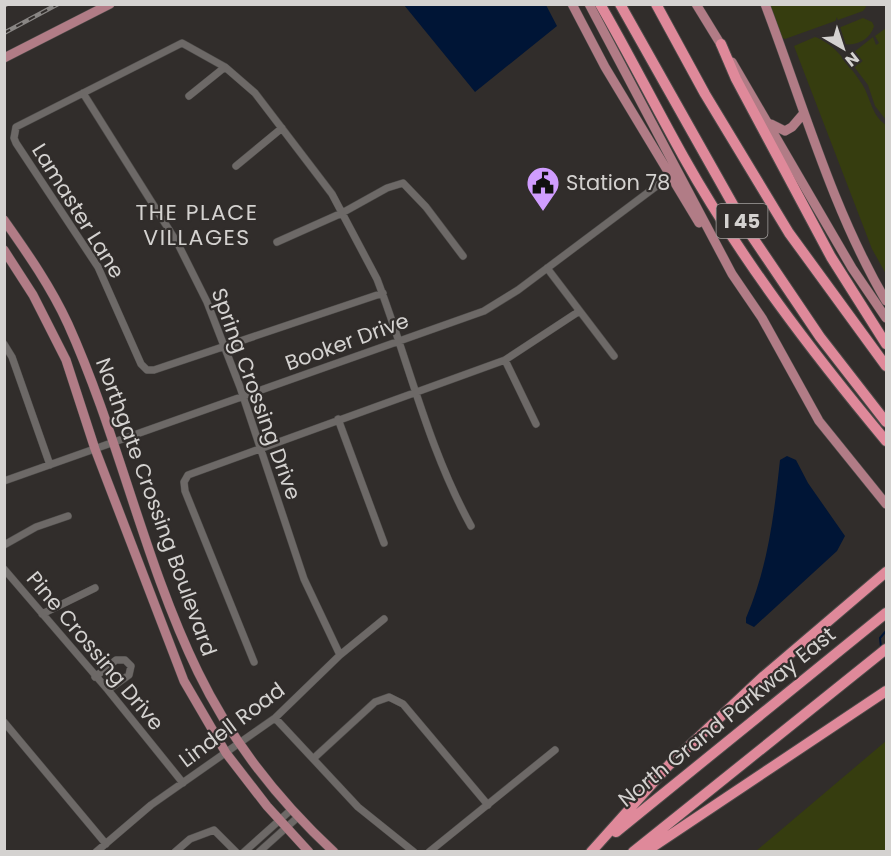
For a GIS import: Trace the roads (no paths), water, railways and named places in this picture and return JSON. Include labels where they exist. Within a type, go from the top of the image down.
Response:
[{"type":"highway","points":[[600,4],[683,156],[737,244],[809,344],[886,441]]},
{"type":"highway","name":"I 45","points":[[620,4],[641,46],[745,226],[820,337],[886,422]]},
{"type":"highway","name":"I 45","points":[[656,4],[705,94],[789,233],[886,366]]},
{"type":"highway","points":[[721,44],[736,79],[831,257],[886,344]]},
{"type":"highway","points":[[592,852],[669,765],[764,676],[886,572]]},
{"type":"highway","name":"North Grand Parkway East","points":[[592,852],[886,613]]},
{"type":"highway","points":[[633,852],[886,649]]},
{"type":"highway","points":[[645,852],[886,691]]},
{"type":"main road","points":[[4,58],[110,4]]},
{"type":"main road","points":[[572,4],[605,67],[670,176],[762,318],[819,421],[886,504]]},
{"type":"main road","points":[[590,4],[732,274]]},
{"type":"main road","points":[[696,4],[852,268],[886,318]]},
{"type":"main road","points":[[765,4],[804,113],[866,267],[886,301]]},
{"type":"main road","points":[[766,120],[776,129],[784,131],[792,127],[804,113]]},
{"type":"main road","name":"Northgate Crossing Boulevard","points":[[4,220],[40,270],[67,322],[113,443],[167,597],[198,673],[240,744],[295,813],[334,852]]},
{"type":"main road","name":"Northgate Crossing Boulevard","points":[[4,250],[33,295],[66,360],[95,449],[184,681],[226,753],[309,852]]},
{"type":"main road","points":[[50,331],[67,322]]},
{"type":"main road","points":[[153,601],[167,597]]},
{"type":"street","points":[[83,93],[182,43],[225,67],[255,93],[332,194],[383,293],[441,469],[471,526]]},
{"type":"street","points":[[189,96],[225,67]]},
{"type":"street","name":"Lamaster Lane","points":[[83,93],[16,127],[14,132],[16,143],[98,267],[141,364],[147,370],[154,370],[225,348]]},
{"type":"street","name":"Spring Crossing Drive","points":[[83,93],[178,244],[207,302],[243,396],[258,448],[304,579],[340,655]]},
{"type":"street","points":[[236,166],[282,128]]},
{"type":"street","name":"Booker Drive","points":[[4,481],[484,311],[507,298],[670,176]]},
{"type":"street","points":[[277,242],[342,213],[387,188],[403,183],[426,207],[463,255]]},
{"type":"street","points":[[547,268],[578,312],[614,356]]},
{"type":"street","points":[[225,348],[383,293]]},
{"type":"street","points":[[254,662],[185,491],[184,482],[188,475],[505,360],[578,312]]},
{"type":"street","points":[[4,344],[12,357],[50,465]]},
{"type":"street","points":[[505,360],[536,424]]},
{"type":"street","points":[[338,419],[384,543]]},
{"type":"street","points":[[4,545],[36,527],[68,516]]},
{"type":"street","name":"Pine Crossing Drive","points":[[4,569],[108,690],[183,783]]},
{"type":"street","points":[[42,614],[94,588]]},
{"type":"street","name":"Lindell Road","points":[[96,852],[183,783],[275,718],[340,655],[384,620]]},
{"type":"street","points":[[95,676],[116,660],[125,660],[131,666],[129,675],[108,690]]},
{"type":"street","points":[[314,758],[375,702],[390,697],[403,704],[488,805]]},
{"type":"street","points":[[275,718],[358,807],[414,852]]},
{"type":"street","points":[[4,722],[106,844]]},
{"type":"street","points":[[429,852],[555,750]]},
{"type":"street","points":[[244,852],[279,819],[295,813]]},
{"type":"street","points":[[260,852],[286,827],[295,813]]},
{"type":"street","points":[[175,852],[190,839],[214,830],[236,852]]},
{"type":"water","points":[[404,5],[546,5],[557,26],[475,92]]},
{"type":"water","points":[[787,456],[796,460],[808,483],[845,536],[837,551],[754,627],[746,623],[746,618],[765,560],[780,460]]},
{"type":"waterway","points":[[881,647],[880,638],[886,631]]},
{"type":"railway","points":[[4,33],[58,4]]},
{"type":"place","name":"Station 78","points":[[543,212]]},
{"type":"district","name":"THE PLACE VILLAGES","points":[[197,224]]}]
